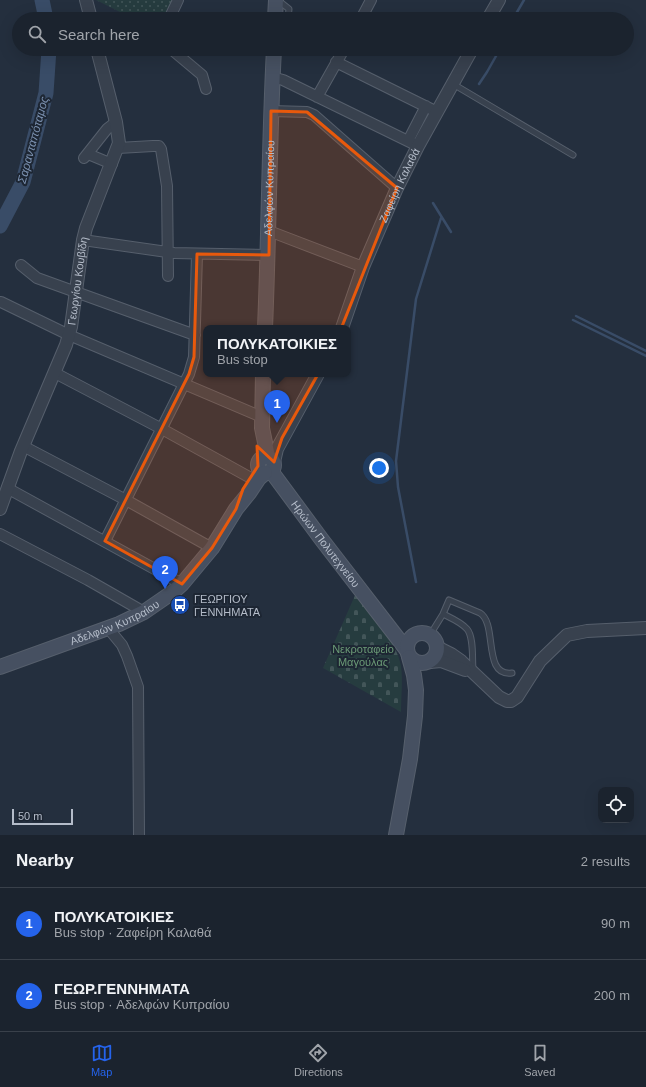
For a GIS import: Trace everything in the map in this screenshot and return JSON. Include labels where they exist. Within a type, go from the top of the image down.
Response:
[{"type":"main road","points":[[276,12],[277,0]]},
{"type":"main road","name":"Αδελφών Κυπραίου","points":[[265,325],[274,56]]},
{"type":"main road","points":[[264,377],[262,423],[266,465]]},
{"type":"main road","name":"Αδελφών Κυπραίου","points":[[236,510],[240,496],[249,477],[266,465]]},
{"type":"main road","name":"Αδελφών Κυπραίου","points":[[0,667],[108,628],[144,612],[158,603],[182,584],[212,548],[236,510],[259,478],[266,465]]},
{"type":"main road","name":"Ηρώων Πολυτεχνείου","points":[[266,465],[408,653],[414,675],[416,690],[415,716],[410,759],[396,835]]},
{"type":"main road","name":"Ηρώων Πολυτεχνείου","points":[[381,616],[395,630],[405,634],[414,635]]},
{"type":"main road","points":[[422,633],[434,641],[437,652],[434,658],[428,662],[419,663],[412,660],[408,653],[408,641],[414,635],[422,633]]},
{"type":"main road","name":"Ηρώων Πολυτεχνείου","points":[[416,690],[428,662]]},
{"type":"street","points":[[86,0],[89,12]]},
{"type":"street","points":[[172,12],[178,0]]},
{"type":"street","points":[[365,12],[371,0]]},
{"type":"street","points":[[492,12],[499,0]]},
{"type":"street","name":"Γεωργίου Κουβίδη","points":[[0,509],[6,488],[70,335],[86,228],[118,148],[119,143],[116,122],[99,56]]},
{"type":"street","points":[[179,56],[202,75],[206,89]]},
{"type":"street","points":[[317,97],[340,56]]},
{"type":"street","name":"Ζαφείρη Καλαθά","points":[[343,325],[363,267],[398,188],[413,144],[431,109],[452,84],[468,56]]},
{"type":"street","points":[[336,62],[431,109]]},
{"type":"street","points":[[272,77],[283,80],[413,144]]},
{"type":"street","points":[[271,111],[307,112],[314,115],[398,188]]},
{"type":"street","points":[[112,164],[86,156],[107,129],[116,122]]},
{"type":"street","points":[[118,148],[159,146],[161,149],[167,186],[168,276]]},
{"type":"street","points":[[269,231],[363,267]]},
{"type":"street","points":[[83,240],[167,252],[268,255]]},
{"type":"street","points":[[105,541],[185,385],[194,357],[197,254]]},
{"type":"street","points":[[21,265],[37,278],[195,335]]},
{"type":"street","points":[[1,302],[70,335],[185,385],[262,423],[282,438]]},
{"type":"street","points":[[55,373],[249,477]]},
{"type":"street","points":[[266,465],[277,449],[316,377]]},
{"type":"street","points":[[23,446],[126,500],[212,548]]},
{"type":"street","points":[[6,488],[182,584]]},
{"type":"street","points":[[0,534],[88,580],[144,612]]},
{"type":"street","points":[[108,628],[125,651],[138,687],[139,835]]},
{"type":"street","points":[[434,641],[461,661],[499,696],[503,699],[511,701],[517,697],[540,661],[567,635],[587,631],[646,628]]},
{"type":"street","points":[[428,662],[441,661],[474,674]]},
{"type":"lane","points":[[277,0],[289,9],[289,12]]},
{"type":"lane","points":[[452,84],[573,155]]},
{"type":"lane","points":[[434,641],[449,600],[484,615],[489,624],[490,641],[494,661],[501,671],[512,673]]},
{"type":"lane","points":[[443,614],[464,626],[468,630],[472,641],[474,674]]},
{"type":"highlighted area","points":[[271,111],[307,112],[397,188],[335,344],[282,438],[274,462],[257,446],[258,466],[243,489],[236,509],[212,548],[182,584],[105,541],[189,374],[194,357],[197,254],[269,255]]},
{"type":"green space","points":[[96,0],[173,0],[167,12],[120,12]]},
{"type":"green space","name":"Νεκροταφείο Μαγούλας","points":[[356,593],[389,638],[398,657],[402,677],[401,712],[323,668]]},
{"type":"waterway","name":"Σαρανταπόταμος","points":[[42,0],[45,12]]},
{"type":"waterway","points":[[517,12],[524,0]]},
{"type":"waterway","name":"Σαρανταπόταμος","points":[[0,226],[23,182],[46,93],[49,56]]},
{"type":"waterway","points":[[479,84],[496,56]]},
{"type":"waterway","points":[[433,203],[451,232]]},
{"type":"waterway","points":[[416,582],[398,487],[396,461],[416,299],[441,218]]},
{"type":"waterway","points":[[576,316],[646,351]]},
{"type":"waterway","points":[[573,320],[646,356]]},
{"type":"place","name":"ΠΟΛΥΚΑΤΟΙΚΙΕΣ","points":[[277,423]]},
{"type":"place","name":"ΓΕΩΡ.ΓΕΝΝΗΜΑΤΑ","points":[[165,589]]},
{"type":"place","name":"ΓΕΩΡΓΙΟΥ ΓΕΝΝΗΜΑΤΑ","points":[[180,605]]}]
